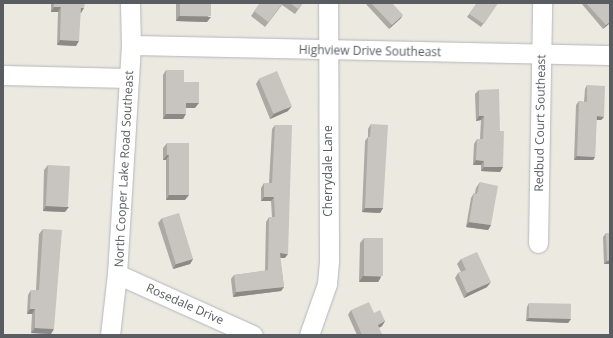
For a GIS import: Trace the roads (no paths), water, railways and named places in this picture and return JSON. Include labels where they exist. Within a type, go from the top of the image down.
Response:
[{"type":"street","name":"North Cooper Lake Road Southeast","points":[[110,335],[117,274],[131,46],[130,3]]},
{"type":"street","name":"Cherrydale Lane","points":[[309,335],[327,284],[329,259],[328,3]]},
{"type":"street","name":"Redbud Court Southeast","points":[[538,243],[542,3]]},
{"type":"street","name":"Highview Drive Southeast","points":[[131,46],[610,55]]},
{"type":"street","points":[[3,75],[129,78]]},
{"type":"street","name":"Rosedale Drive","points":[[117,274],[253,335]]}]
